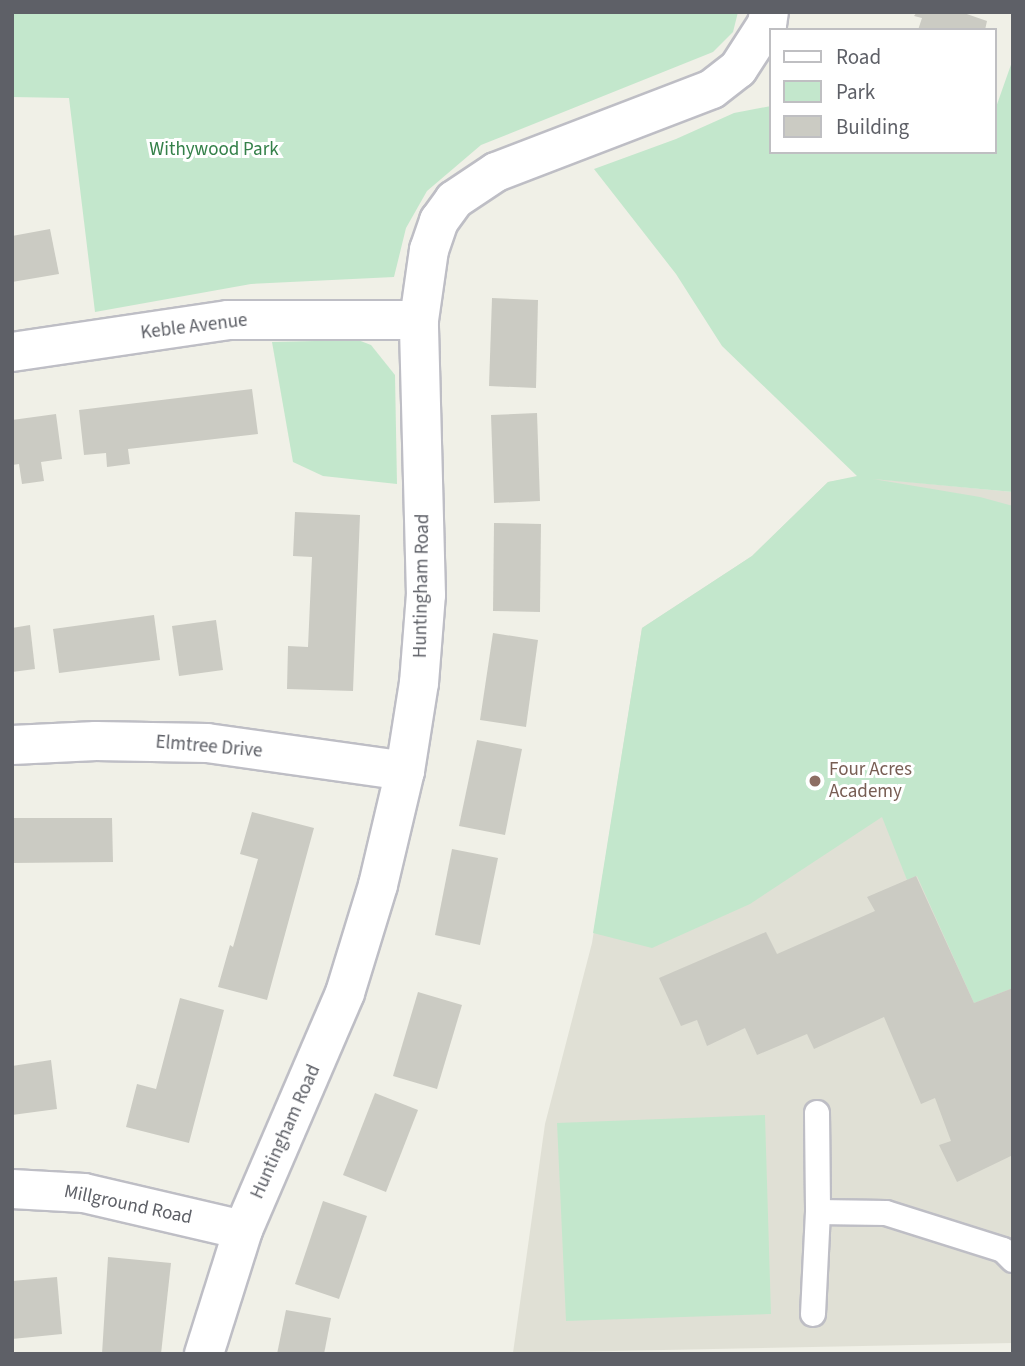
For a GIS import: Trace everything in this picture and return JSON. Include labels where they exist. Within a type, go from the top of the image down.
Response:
[{"type":"street","name":"Huntingham Road","points":[[204,1354],[243,1230],[345,993],[378,885],[405,771],[419,683],[426,595],[419,320],[429,250],[439,221],[454,200],[496,172],[712,89],[738,69],[768,18]]},
{"type":"street","name":"Keble Avenue","points":[[12,352],[228,320],[419,320]]},
{"type":"street","name":"Elmtree Drive","points":[[12,745],[96,741],[206,743],[405,771]]},
{"type":"street","name":"Millground Road","points":[[12,1189],[84,1193],[243,1230]]},
{"type":"lane","points":[[813,1314],[818,1212],[817,1113]]},
{"type":"lane","points":[[818,1212],[886,1213],[1003,1250],[1013,1260]]},
{"type":"shaded area","name":"Four Acres Academy","points":[[858,477],[1013,492],[1013,1343],[513,1353],[545,1124],[592,943],[642,628],[752,556],[828,482]]},
{"type":"green space","name":"Withywood Park","points":[[12,12],[738,12],[733,32],[713,52],[481,145],[427,191],[406,228],[394,277],[251,284],[95,312],[69,98],[12,97]]},
{"type":"green space","points":[[1013,59],[1013,492],[873,479],[980,497],[1013,506],[1013,988],[974,1003],[917,876],[907,880],[882,817],[750,904],[652,948],[593,933],[642,628],[752,556],[828,482],[857,476],[722,346],[676,274],[594,169],[676,139],[734,113],[769,106],[769,154],[997,154],[997,104]]},
{"type":"green space","points":[[358,340],[371,345],[395,375],[397,484],[323,476],[293,462],[272,342]]},
{"type":"green space","points":[[765,1115],[771,1314],[566,1321],[557,1123]]},
{"type":"building","points":[[917,12],[961,12],[987,21],[985,28],[919,28],[922,18],[914,16]]},
{"type":"building","points":[[50,229],[59,274],[12,282],[12,236]]},
{"type":"building","points":[[492,298],[538,300],[536,388],[489,386]]},
{"type":"building","points":[[252,389],[258,434],[128,449],[130,464],[107,467],[106,453],[84,455],[79,410]]},
{"type":"building","points":[[537,413],[540,501],[494,503],[491,415]]},
{"type":"building","points":[[56,414],[62,459],[41,462],[44,481],[22,484],[19,464],[12,465],[12,420]]},
{"type":"building","points":[[295,512],[360,515],[353,691],[287,689],[288,646],[308,647],[312,557],[293,556]]},
{"type":"building","points":[[494,523],[541,524],[540,612],[493,611]]},
{"type":"building","points":[[154,615],[160,660],[59,673],[53,629]]},
{"type":"building","points":[[216,620],[223,670],[179,676],[172,626]]},
{"type":"building","points":[[30,625],[35,669],[12,672],[12,628]]},
{"type":"building","points":[[493,633],[538,640],[526,727],[480,720]]},
{"type":"building","points":[[477,740],[522,749],[505,835],[459,826]]},
{"type":"building","points":[[252,812],[314,828],[267,1000],[218,987],[230,945],[233,947],[258,859],[240,854]]},
{"type":"building","points":[[12,818],[112,818],[113,862],[12,863]]},
{"type":"building","points":[[452,849],[498,858],[480,945],[435,935]]},
{"type":"building","points":[[916,876],[974,1003],[1013,988],[1013,1155],[957,1182],[939,1145],[951,1141],[935,1098],[921,1104],[884,1017],[814,1049],[807,1034],[757,1055],[745,1028],[707,1046],[697,1020],[681,1026],[659,978],[766,932],[777,954],[875,911],[867,897]]},
{"type":"building","points":[[418,992],[462,1005],[437,1089],[393,1076]]},
{"type":"building","points":[[180,998],[224,1010],[189,1143],[126,1127],[137,1084],[156,1089]]},
{"type":"building","points":[[51,1060],[57,1109],[12,1115],[12,1066]]},
{"type":"building","points":[[375,1093],[418,1110],[386,1192],[343,1175]]},
{"type":"building","points":[[323,1201],[367,1216],[339,1299],[295,1284]]},
{"type":"building","points":[[108,1257],[171,1263],[161,1354],[102,1354]]},
{"type":"building","points":[[57,1277],[62,1334],[12,1339],[12,1281]]},
{"type":"building","points":[[286,1310],[331,1318],[324,1354],[277,1354]]},
{"type":"place","name":"Four Acres Academy","points":[[815,781]]}]
